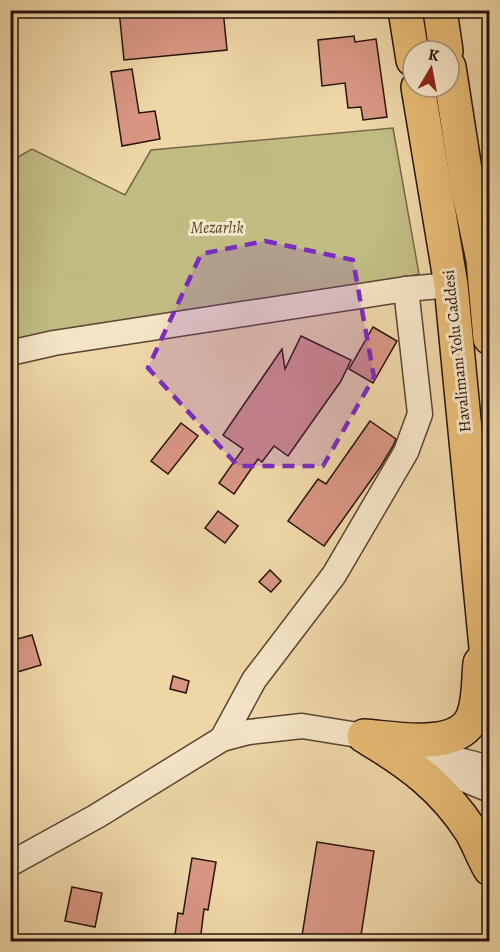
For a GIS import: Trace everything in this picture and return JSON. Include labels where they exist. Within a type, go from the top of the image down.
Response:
[{"type":"highway","points":[[405,10],[410,39]]},
{"type":"highway","points":[[440,10],[445,39]]},
{"type":"highway","name":"Havalimanı Yolu Caddesi","points":[[420,99],[451,285],[489,689]]},
{"type":"highway","name":"Havalimanı Yolu Caddesi","points":[[457,99],[479,192],[486,256],[489,338]]},
{"type":"highway","points":[[364,736],[429,741],[458,734],[470,722],[475,706],[484,622]]},
{"type":"highway","points":[[364,736],[406,761],[442,793],[471,832],[489,869]]},
{"type":"street","points":[[10,353],[54,343],[406,289],[451,285]]},
{"type":"street","points":[[222,739],[254,680],[334,575],[406,452],[420,414],[406,289]]},
{"type":"street","points":[[10,864],[96,816],[222,739],[249,732],[302,726],[364,736],[489,768]]},
{"type":"street","points":[[364,736],[489,790]]},
{"type":"highlighted area","points":[[265,241],[353,260],[374,377],[323,466],[238,466],[148,368],[201,254]]},
{"type":"green space","name":"Mezarlık","points":[[393,128],[419,274],[258,308],[96,325],[11,339],[11,161],[32,149],[125,195],[151,150]]},
{"type":"building","points":[[119,10],[223,10],[227,50],[124,60]]},
{"type":"building","points":[[354,36],[355,42],[376,39],[387,117],[363,120],[361,107],[348,108],[345,83],[322,86],[318,40]]},
{"type":"building","points":[[132,69],[139,113],[155,111],[160,139],[122,146],[111,72]]},
{"type":"building","points":[[373,327],[397,341],[373,383],[349,369]]},
{"type":"building","points":[[301,336],[351,360],[341,381],[288,456],[274,446],[262,462],[258,459],[234,494],[219,483],[243,449],[223,435],[282,349],[285,369]]},
{"type":"building","points":[[370,421],[396,439],[381,466],[324,546],[288,521],[318,479],[326,484]]},
{"type":"building","points":[[181,423],[198,436],[168,474],[151,461]]},
{"type":"building","points":[[218,511],[238,526],[225,543],[205,528]]},
{"type":"building","points":[[270,570],[281,581],[271,592],[259,582]]},
{"type":"building","points":[[32,635],[41,665],[14,673],[10,662],[10,641]]},
{"type":"building","points":[[173,676],[189,681],[186,693],[170,689]]},
{"type":"building","points":[[317,842],[374,851],[360,942],[301,942]]},
{"type":"building","points":[[192,858],[216,862],[208,910],[204,909],[200,942],[174,942],[178,913],[183,914]]},
{"type":"building","points":[[72,887],[102,893],[95,927],[65,921]]}]
